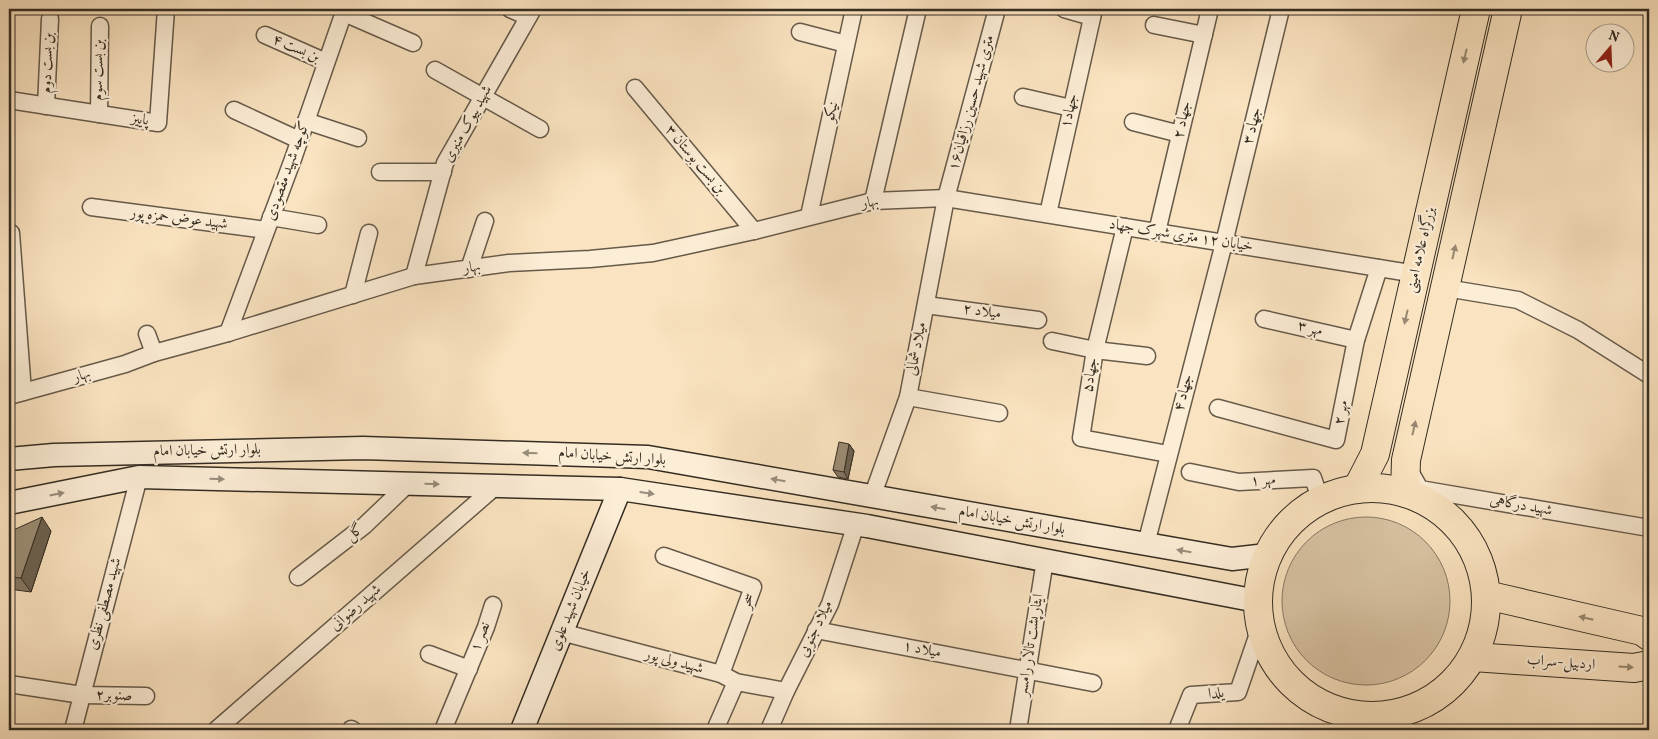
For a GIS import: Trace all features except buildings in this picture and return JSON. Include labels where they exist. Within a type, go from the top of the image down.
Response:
[{"type":"highway","name":"بزرگراه علامه امینی","points":[[1357,489],[1375,454],[1476,9]]},
{"type":"highway","points":[[1405,493],[1406,462],[1508,9]]},
{"type":"highway","points":[[1375,454],[1379,463],[1388,469],[1398,467],[1406,462]]},
{"type":"highway","points":[[1382,488],[1405,493],[1436,508],[1462,532],[1479,562],[1486,595],[1484,627],[1473,656],[1451,685],[1421,706],[1386,716],[1350,715],[1313,701],[1283,675],[1263,640],[1259,613],[1260,578],[1267,555],[1282,530],[1303,510],[1329,496],[1357,489],[1382,488]]},
{"type":"highway","points":[[1486,595],[1642,631],[1649,636]]},
{"type":"highway","name":"اردبیل-سراب","points":[[1473,656],[1634,668],[1649,665]]},
{"type":"main road","name":"بلوار ارتش خیابان امام","points":[[9,459],[54,454],[363,448],[648,457],[1232,560],[1267,555]]},
{"type":"main road","name":"بلوار ارتش خیابان امام","points":[[9,503],[139,477],[620,489],[856,524],[1211,592],[1259,613]]},
{"type":"main road","name":"خیابان شهید علوی","points":[[522,730],[620,489]]},
{"type":"main road","points":[[1211,592],[1221,589],[1228,580],[1230,570],[1223,558]]},
{"type":"street","name":"پاییز","points":[[9,100],[158,123],[166,9]]},
{"type":"street","points":[[510,9],[531,13]]},
{"type":"street","name":"نیکو","points":[[809,216],[854,9]]},
{"type":"street","points":[[873,201],[918,9]]},
{"type":"street","name":"۱۶متری شهید حسین رزاقیان","points":[[946,198],[997,9]]},
{"type":"street","points":[[1064,9],[1093,13]]},
{"type":"street","name":"جهاد ۲","points":[[1157,232],[1210,9]]},
{"type":"street","name":"جهاد ۳","points":[[1224,242],[1281,9]]},
{"type":"street","points":[[344,11],[413,43]]},
{"type":"street","name":"کوچه شهید مقصودی","points":[[228,333],[306,121],[344,11]]},
{"type":"street","name":"شهید بیوک منیری","points":[[414,276],[445,163],[531,13]]},
{"type":"street","name":"جهاد۱","points":[[1048,214],[1093,13]]},
{"type":"street","name":"بن بست دوم","points":[[46,106],[50,19]]},
{"type":"street","points":[[1154,25],[1204,35]]},
{"type":"street","name":"بن بست سوم","points":[[99,114],[100,26]]},
{"type":"street","points":[[800,32],[846,44]]},
{"type":"street","name":"بن بست ۴","points":[[265,35],[326,62]]},
{"type":"street","points":[[436,70],[540,129]]},
{"type":"street","name":"بن بست بوستان ۳","points":[[636,88],[754,231]]},
{"type":"street","points":[[1023,97],[1071,108]]},
{"type":"street","points":[[234,110],[299,140]]},
{"type":"street","points":[[306,121],[358,138]]},
{"type":"street","points":[[1133,122],[1180,134]]},
{"type":"street","points":[[380,172],[443,172]]},
{"type":"street","name":"بهار","points":[[16,394],[125,364],[154,353],[228,333],[414,276],[509,263],[590,259],[653,253],[754,231],[873,201],[946,198]]},
{"type":"street","name":"خیابان ۱۲ متری شهرک جهاد","points":[[946,198],[1416,274]]},
{"type":"street","name":"میلاد شمالی","points":[[872,497],[908,398],[946,198]]},
{"type":"street","name":"شهید عوض حمزه پور","points":[[91,207],[269,223],[318,225]]},
{"type":"street","points":[[469,269],[485,221]]},
{"type":"street","name":"جهاد۵","points":[[1125,227],[1095,350],[1081,438],[1168,454]]},
{"type":"street","points":[[353,295],[369,233]]},
{"type":"street","points":[[11,234],[16,394]]},
{"type":"street","name":"جهاد ۴","points":[[1146,544],[1224,242]]},
{"type":"street","name":"مهر ۲","points":[[1218,408],[1336,440],[1356,340],[1379,268]]},
{"type":"street","points":[[1446,288],[1518,300],[1578,330],[1649,374]]},
{"type":"street","name":"میلاد ۲","points":[[926,305],[1038,320]]},
{"type":"street","name":"مهر ۳","points":[[1264,319],[1356,340]]},
{"type":"street","points":[[147,334],[154,353]]},
{"type":"street","points":[[1052,341],[1095,350],[1147,356]]},
{"type":"street","points":[[908,398],[999,413]]},
{"type":"street","name":"شهید درگاهی","points":[[1406,462],[1420,488],[1649,528]]},
{"type":"street","name":"مهر ۱","points":[[1190,472],[1239,482],[1313,478],[1321,500]]},
{"type":"street","name":"شهید مصطفی نظری","points":[[73,730],[139,477]]},
{"type":"street","name":"گل","points":[[298,577],[364,526],[408,484]]},
{"type":"street","name":"شهید رضوانی","points":[[216,730],[496,486]]},
{"type":"street","name":"میلاد جنوبی","points":[[769,730],[830,604],[856,524]]},
{"type":"street","name":"سحر","points":[[664,556],[753,587],[721,674]]},
{"type":"street","name":"ایثار پشت تالار رامسر","points":[[1018,730],[1045,560]]},
{"type":"street","name":"نصر ۱","points":[[443,730],[486,626],[492,605]]},
{"type":"street","name":"یلدا","points":[[1178,730],[1192,695],[1238,692],[1259,613]]},
{"type":"street","name":"میلاد ۱","points":[[816,630],[1093,683]]},
{"type":"street","name":"شهید ولی پور","points":[[561,632],[721,674],[736,682],[786,692]]},
{"type":"street","name":"نصر ۱","points":[[429,654],[469,669]]},
{"type":"street","points":[[715,730],[736,682]]},
{"type":"street","name":"صنوبر۲","points":[[9,684],[82,695],[146,696]]},
{"type":"shaded area","points":[[1374,517],[1398,523],[1426,541],[1444,569],[1449,585],[1449,617],[1444,633],[1426,661],[1413,671],[1390,682],[1358,685],[1334,679],[1306,661],[1296,648],[1285,625],[1282,593],[1288,569],[1306,541],[1319,531],[1342,520]]}]
